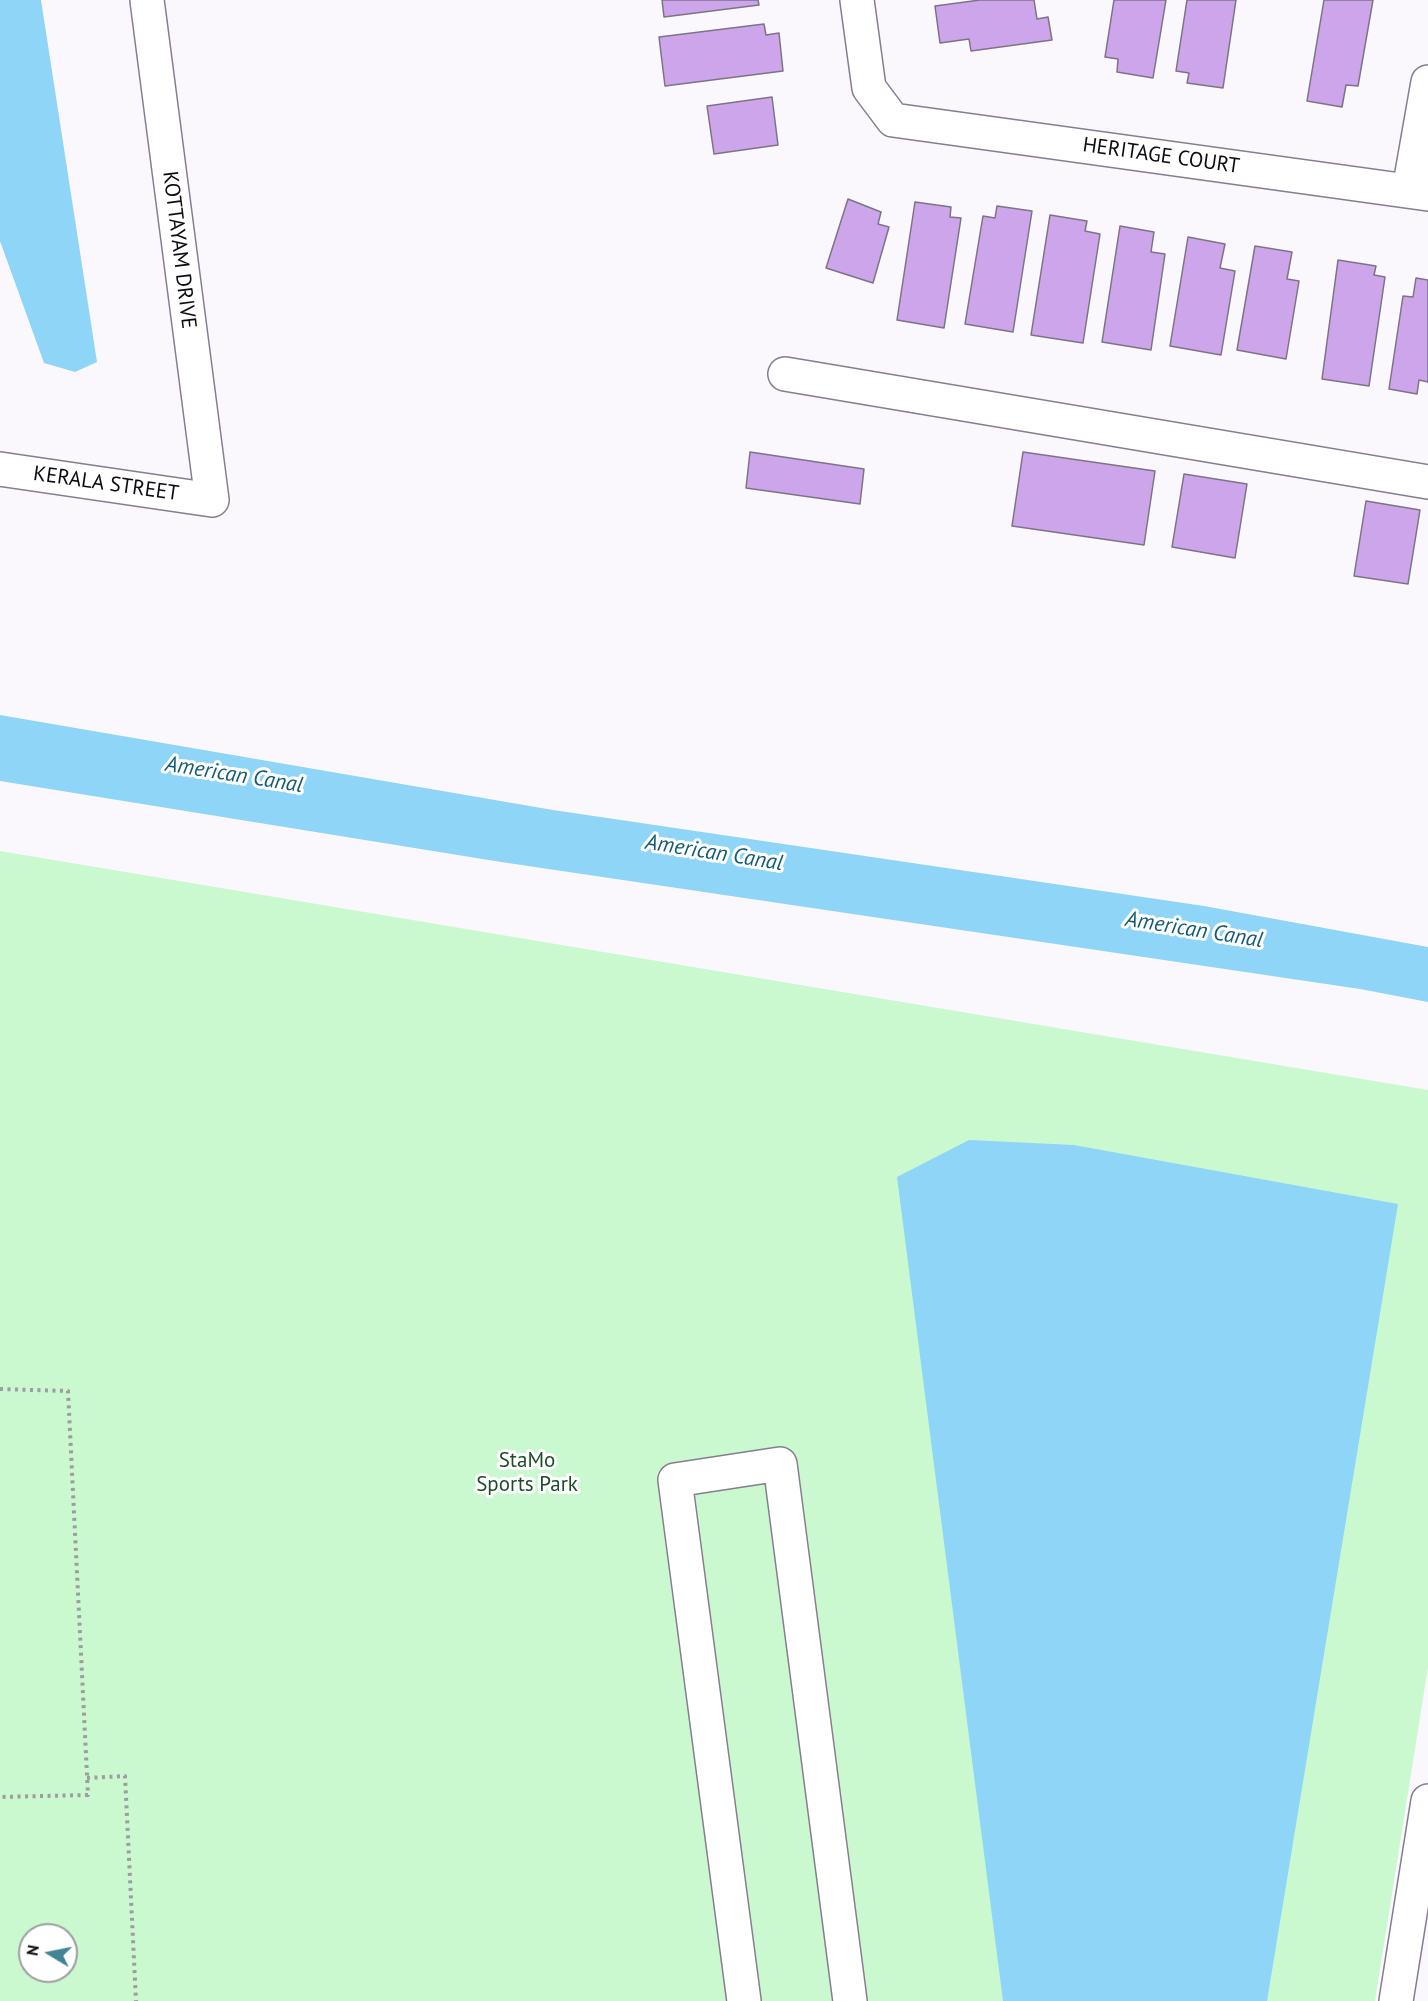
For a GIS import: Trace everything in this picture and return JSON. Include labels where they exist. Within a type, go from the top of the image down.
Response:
[{"type":"street","name":"KOTTAYAM DRIVE","points":[[147,0],[212,500]]},
{"type":"street","name":"HERITAGE COURT","points":[[856,0],[869,88],[893,120],[1419,192]]},
{"type":"street","points":[[1419,192],[1428,82]]},
{"type":"street","points":[[785,374],[1428,482]]},
{"type":"street","name":"KERALA STREET","points":[[0,469],[212,500]]},
{"type":"street","points":[[744,2001],[675,1480],[780,1464],[850,2001]]},
{"type":"street","points":[[1396,2001],[1428,1801]]},
{"type":"path","points":[[0,1389],[68,1391],[88,1796],[0,1797]]},
{"type":"path","points":[[87,1778],[125,1776],[136,2001]]},
{"type":"green space","name":"StaMo Sports Park","points":[[0,851],[1428,1090],[1428,1667],[1375,2001],[0,2001]]},
{"type":"water","points":[[0,0],[41,0],[97,362],[75,372],[44,363],[0,241]]},
{"type":"water","name":"American Canal","points":[[0,715],[553,810],[1204,906],[1428,947],[1428,1002],[1360,989],[501,862],[0,781]]},
{"type":"water","points":[[969,1140],[1074,1145],[1398,1204],[1267,2001],[1003,2001],[897,1177]]},
{"type":"building","points":[[662,0],[758,0],[759,5],[664,17]]},
{"type":"building","points":[[980,0],[1034,0],[1037,19],[1048,17],[1052,40],[971,51],[969,39],[940,43],[935,6]]},
{"type":"building","points":[[1114,0],[1166,0],[1153,78],[1117,72],[1118,59],[1105,57]]},
{"type":"building","points":[[1187,0],[1236,0],[1223,88],[1187,83],[1189,73],[1176,71]]},
{"type":"building","points":[[1324,0],[1373,0],[1358,86],[1346,85],[1342,107],[1307,101]]},
{"type":"building","points":[[764,24],[766,35],[779,33],[783,71],[665,86],[659,37]]},
{"type":"building","points":[[772,97],[778,145],[714,154],[707,106]]},
{"type":"building","points":[[848,199],[881,212],[878,224],[889,227],[873,283],[826,268]]},
{"type":"building","points":[[915,202],[951,207],[950,217],[961,218],[944,328],[897,320]]},
{"type":"building","points":[[997,206],[1032,211],[1013,332],[965,324],[983,216],[995,218]]},
{"type":"building","points":[[1050,215],[1087,221],[1085,231],[1100,234],[1083,343],[1031,335]]},
{"type":"building","points":[[1120,226],[1154,232],[1151,252],[1165,254],[1151,350],[1102,342]]},
{"type":"building","points":[[1188,237],[1225,244],[1220,268],[1235,271],[1221,355],[1170,346]]},
{"type":"building","points":[[1255,246],[1292,252],[1287,279],[1299,281],[1286,359],[1237,350]]},
{"type":"building","points":[[1338,260],[1376,266],[1374,275],[1385,277],[1369,386],[1322,379]]},
{"type":"building","points":[[1416,278],[1428,280],[1428,382],[1419,380],[1417,394],[1389,389],[1403,296],[1413,297]]},
{"type":"building","points":[[750,452],[864,469],[860,504],[746,488]]},
{"type":"building","points":[[1023,452],[1155,471],[1144,545],[1012,526]]},
{"type":"building","points":[[1184,474],[1247,484],[1235,558],[1172,547]]},
{"type":"building","points":[[1366,501],[1420,510],[1408,584],[1354,576]]}]
